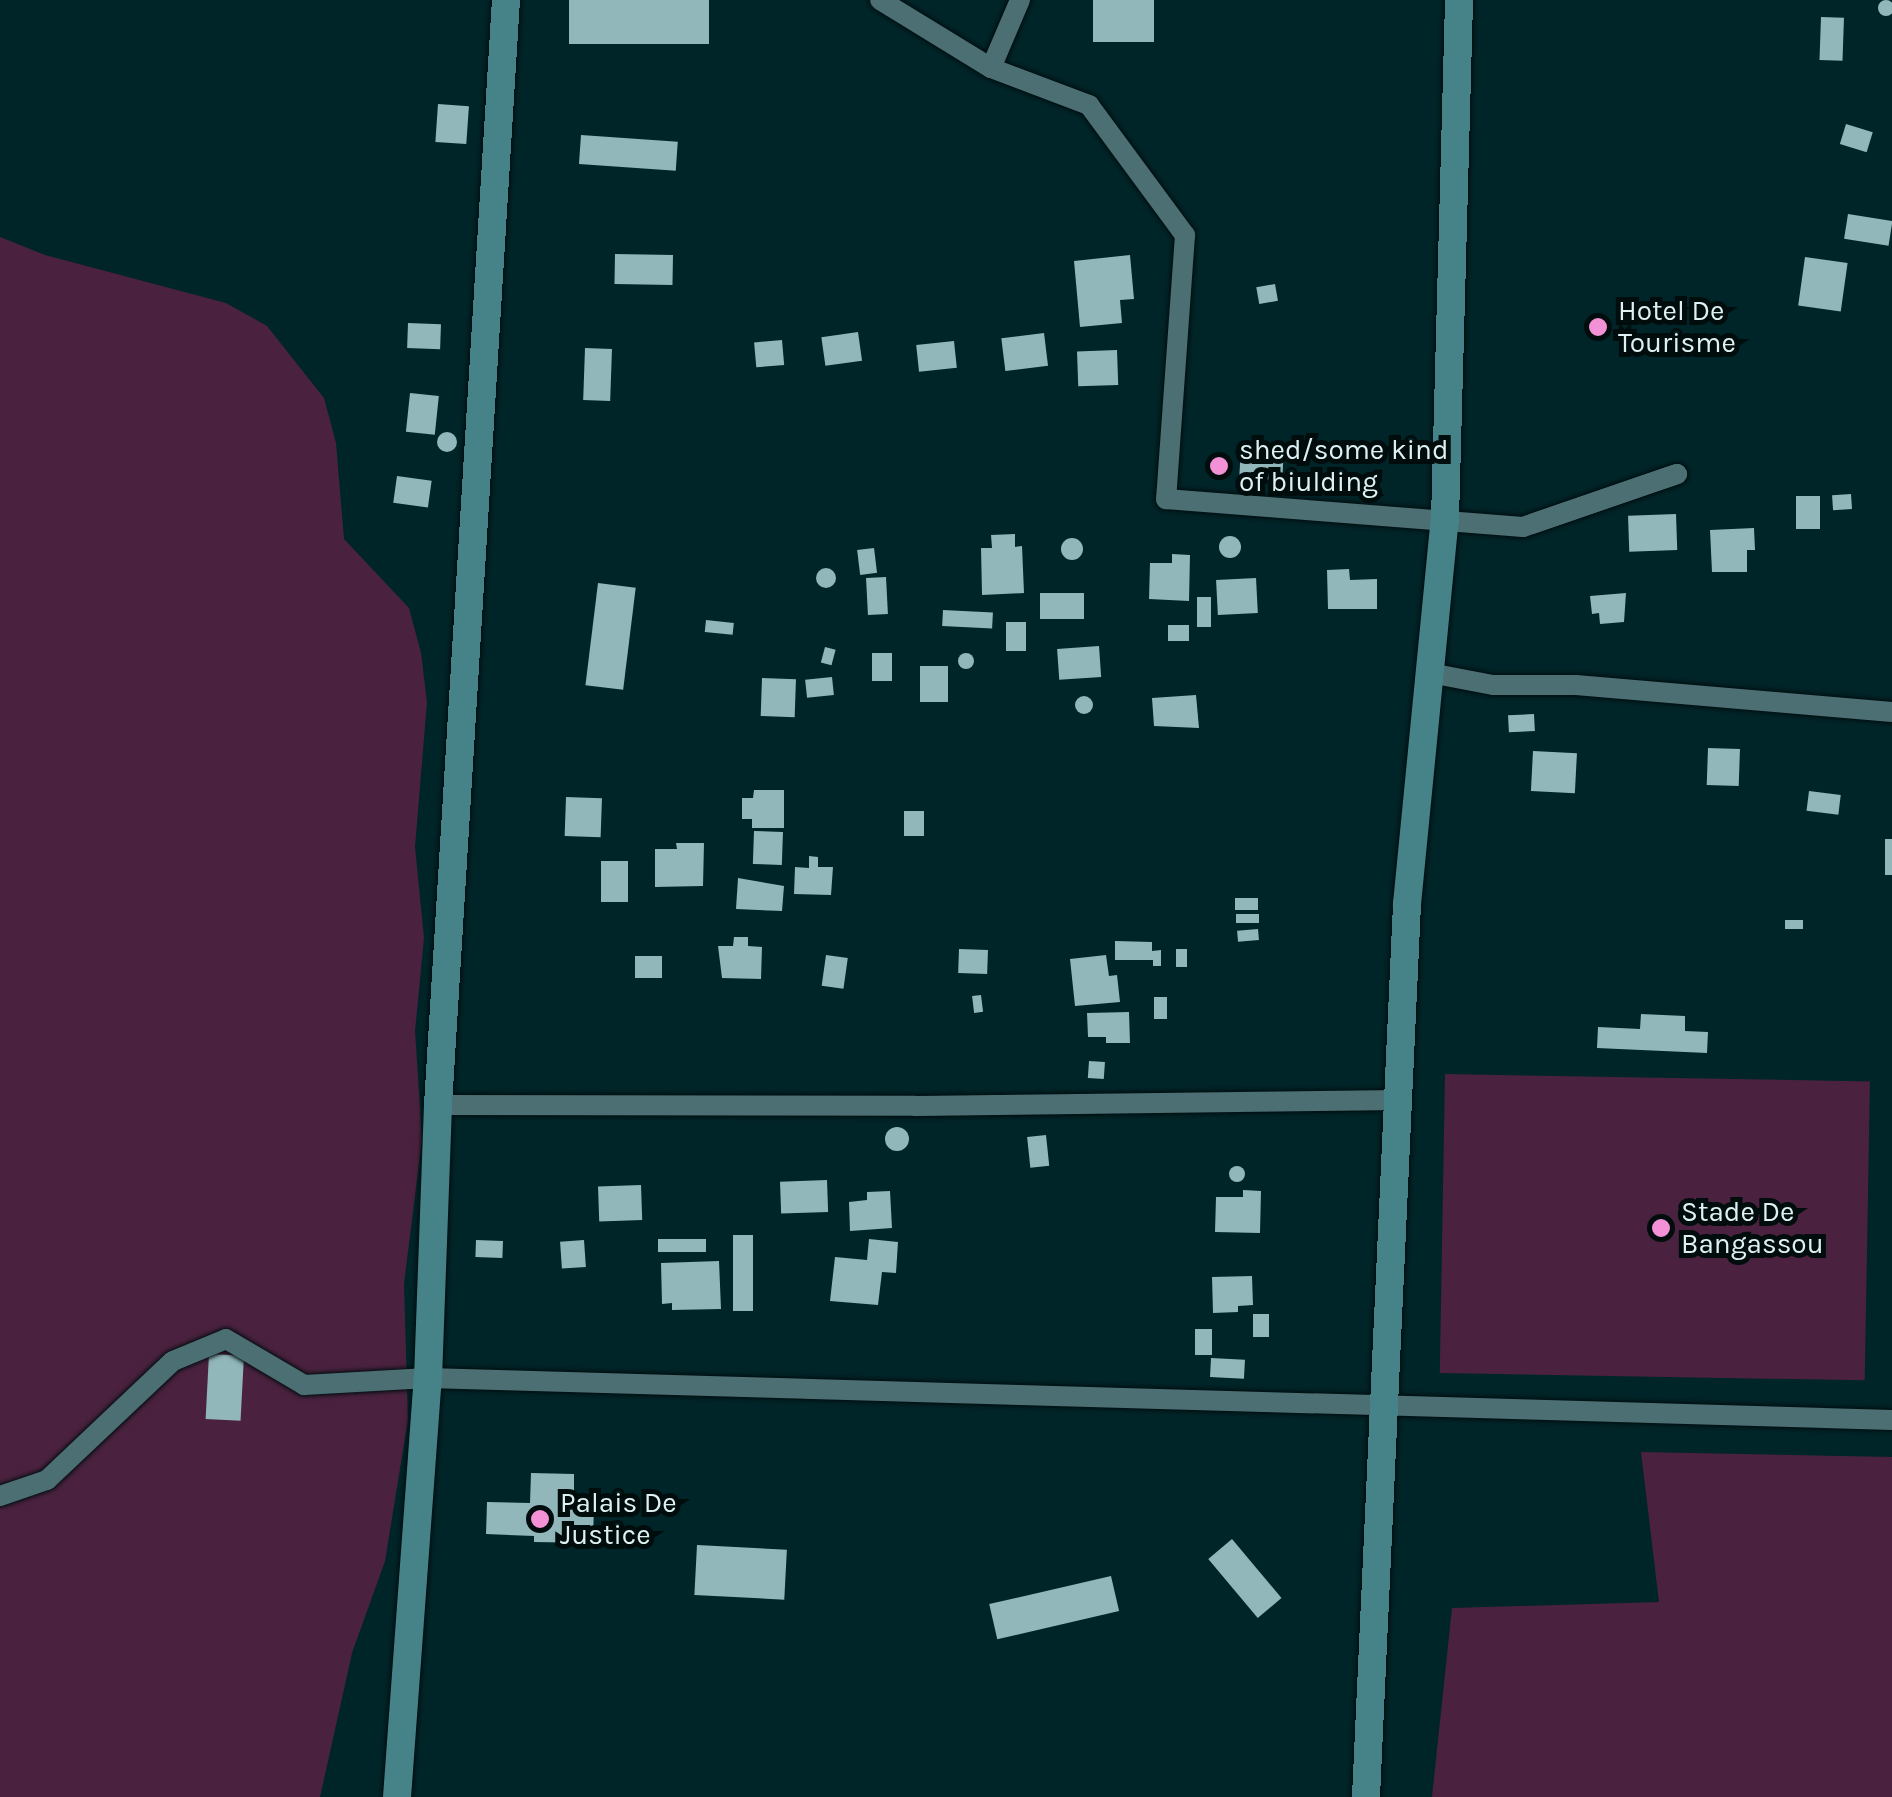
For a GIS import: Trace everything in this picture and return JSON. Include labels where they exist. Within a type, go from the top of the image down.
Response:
[{"type":"main road","points":[[397,1797],[428,1378],[438,1105],[506,0]]},
{"type":"main road","points":[[1366,1797],[1408,904],[1445,519],[1458,0]]},
{"type":"street","points":[[880,0],[991,68],[1090,105],[1185,235],[1166,499],[1523,526],[1677,474],[1532,524]]},
{"type":"street","points":[[991,68],[1020,0]]},
{"type":"street","points":[[1430,673],[1493,685],[1576,685],[1892,712]]},
{"type":"street","points":[[438,1105],[915,1106],[1399,1100]]},
{"type":"street","points":[[0,1496],[47,1480],[172,1361],[226,1339],[304,1385],[428,1378],[1892,1420]]},
{"type":"shaded area","points":[[0,237],[45,255],[226,303],[267,326],[324,398],[336,443],[344,539],[409,608],[421,653],[427,702],[415,847],[424,938],[415,1031],[422,1139],[404,1284],[408,1420],[385,1561],[352,1653],[320,1797],[0,1797]]},
{"type":"shaded area","name":"Stade De Bangassou","points":[[1445,1074],[1870,1081],[1865,1380],[1440,1373]]},
{"type":"shaded area","points":[[1641,1452],[1892,1457],[1892,1797],[1432,1797],[1452,1608],[1659,1602]]},
{"type":"building","points":[[569,0],[709,0],[709,44],[569,44]]},
{"type":"building","points":[[1093,0],[1154,0],[1154,42],[1093,42]]},
{"type":"building","points":[[1886,0],[1894,8],[1886,16],[1878,8]]},
{"type":"building","points":[[1821,17],[1844,18],[1842,61],[1819,60]]},
{"type":"building","points":[[438,104],[469,106],[466,144],[435,142]]},
{"type":"building","points":[[1846,124],[1873,132],[1867,152],[1840,144]]},
{"type":"building","points":[[581,135],[678,142],[676,171],[579,164]]},
{"type":"building","points":[[1848,214],[1892,221],[1889,246],[1844,239]]},
{"type":"building","points":[[615,254],[673,255],[672,285],[614,284]]},
{"type":"building","points":[[1130,255],[1134,299],[1120,300],[1122,323],[1080,327],[1074,261]]},
{"type":"building","points":[[1805,257],[1848,263],[1841,312],[1798,306]]},
{"type":"building","points":[[1275,284],[1278,301],[1259,304],[1256,287]]},
{"type":"building","points":[[408,323],[441,324],[440,349],[407,348]]},
{"type":"building","points":[[858,332],[862,361],[825,366],[821,337]]},
{"type":"building","points":[[1044,333],[1048,366],[1005,371],[1001,338]]},
{"type":"building","points":[[782,340],[784,365],[756,367],[754,342]]},
{"type":"building","points":[[954,341],[957,368],[919,372],[916,345]]},
{"type":"building","points":[[585,348],[612,349],[610,401],[583,400]]},
{"type":"building","points":[[1117,350],[1118,385],[1078,386],[1077,351]]},
{"type":"building","points":[[410,393],[439,396],[435,435],[406,432]]},
{"type":"building","points":[[447,432],[457,442],[447,452],[437,442]]},
{"type":"building","points":[[1241,445],[1284,447],[1282,480],[1239,478]]},
{"type":"building","points":[[397,476],[432,481],[428,508],[393,503]]},
{"type":"building","points":[[1851,494],[1852,509],[1833,510],[1832,495]]},
{"type":"building","points":[[1796,496],[1820,496],[1820,529],[1796,529]]},
{"type":"building","points":[[1676,514],[1677,550],[1629,552],[1628,516]]},
{"type":"building","points":[[1754,528],[1755,550],[1747,550],[1747,572],[1712,572],[1710,530]]},
{"type":"building","points":[[1015,534],[1015,547],[1022,546],[1024,593],[982,595],[981,548],[992,548],[991,535]]},
{"type":"building","points":[[1226,536],[1234,536],[1241,547],[1234,558],[1226,558],[1219,551],[1219,543]]},
{"type":"building","points":[[1072,538],[1080,541],[1080,557],[1072,560],[1064,557],[1061,549],[1064,541]]},
{"type":"building","points":[[874,548],[877,573],[860,575],[857,550]]},
{"type":"building","points":[[1172,554],[1190,555],[1189,601],[1149,599],[1150,563],[1172,563]]},
{"type":"building","points":[[826,568],[836,578],[826,588],[816,578]]},
{"type":"building","points":[[1349,569],[1350,580],[1377,579],[1377,609],[1328,609],[1327,570]]},
{"type":"building","points":[[886,577],[888,614],[868,615],[866,578]]},
{"type":"building","points":[[1256,578],[1258,613],[1218,615],[1216,580]]},
{"type":"building","points":[[598,583],[636,588],[623,690],[585,685]]},
{"type":"building","points":[[1040,593],[1084,593],[1084,619],[1040,619]]},
{"type":"building","points":[[1626,593],[1624,622],[1600,624],[1599,613],[1592,614],[1590,596]]},
{"type":"building","points":[[1197,597],[1211,597],[1211,627],[1197,627]]},
{"type":"building","points":[[943,610],[993,613],[992,629],[942,626]]},
{"type":"building","points":[[706,620],[734,623],[733,635],[705,632]]},
{"type":"building","points":[[1006,622],[1026,622],[1026,651],[1006,651]]},
{"type":"building","points":[[1168,625],[1189,625],[1189,641],[1168,641]]},
{"type":"building","points":[[1099,646],[1101,677],[1059,680],[1057,649]]},
{"type":"building","points":[[825,647],[836,650],[831,665],[821,662]]},
{"type":"building","points":[[872,653],[892,653],[892,681],[872,681]]},
{"type":"building","points":[[966,653],[974,661],[966,669],[958,661]]},
{"type":"building","points":[[920,666],[948,666],[948,702],[920,702]]},
{"type":"building","points":[[832,677],[834,695],[807,698],[805,680]]},
{"type":"building","points":[[762,678],[796,679],[795,717],[761,716]]},
{"type":"building","points":[[1196,695],[1199,728],[1154,726],[1152,698]]},
{"type":"building","points":[[1084,696],[1093,705],[1084,714],[1075,705]]},
{"type":"building","points":[[1534,714],[1535,731],[1509,732],[1508,715]]},
{"type":"building","points":[[1708,748],[1740,749],[1739,786],[1707,785]]},
{"type":"building","points":[[1533,751],[1577,753],[1575,793],[1531,791]]},
{"type":"building","points":[[754,790],[784,790],[784,828],[752,828],[752,819],[742,819],[742,798],[753,798]]},
{"type":"building","points":[[1809,791],[1841,795],[1838,815],[1807,811]]},
{"type":"building","points":[[566,797],[602,798],[601,837],[565,836]]},
{"type":"building","points":[[904,811],[924,811],[924,836],[904,836]]},
{"type":"building","points":[[754,831],[783,832],[782,865],[753,864]]},
{"type":"building","points":[[1885,839],[1892,839],[1892,875],[1885,875]]},
{"type":"building","points":[[676,843],[704,843],[703,886],[655,887],[655,849],[677,849]]},
{"type":"building","points":[[809,856],[818,857],[818,867],[833,867],[831,895],[794,894],[795,867],[809,868]]},
{"type":"building","points":[[601,861],[628,861],[628,902],[601,902]]},
{"type":"building","points":[[738,878],[784,886],[782,911],[736,909]]},
{"type":"building","points":[[1235,898],[1258,898],[1258,910],[1235,910]]},
{"type":"building","points":[[1236,914],[1259,914],[1259,923],[1236,923]]},
{"type":"building","points":[[1785,920],[1803,920],[1803,929],[1785,929]]},
{"type":"building","points":[[1258,929],[1259,940],[1238,942],[1237,931]]},
{"type":"building","points":[[734,937],[748,937],[748,946],[762,947],[761,979],[722,978],[718,946],[733,946]]},
{"type":"building","points":[[1115,941],[1152,942],[1152,951],[1161,950],[1161,966],[1153,966],[1153,960],[1115,960]]},
{"type":"building","points":[[959,949],[988,950],[987,974],[958,973]]},
{"type":"building","points":[[1176,949],[1187,949],[1187,967],[1176,967]]},
{"type":"building","points":[[826,955],[848,958],[843,989],[822,986]]},
{"type":"building","points":[[1106,955],[1109,976],[1117,975],[1120,1002],[1075,1006],[1070,959]]},
{"type":"building","points":[[635,956],[662,956],[662,978],[635,978]]},
{"type":"building","points":[[981,995],[983,1012],[974,1013],[972,996]]},
{"type":"building","points":[[1154,997],[1167,997],[1167,1019],[1154,1019]]},
{"type":"building","points":[[1129,1012],[1130,1043],[1106,1043],[1106,1037],[1088,1037],[1087,1013]]},
{"type":"building","points":[[1641,1014],[1685,1016],[1685,1031],[1708,1032],[1707,1053],[1597,1048],[1598,1027],[1640,1029]]},
{"type":"building","points":[[1089,1061],[1105,1062],[1104,1079],[1088,1078]]},
{"type":"building","points":[[897,1127],[909,1139],[897,1151],[885,1139]]},
{"type":"building","points":[[1046,1135],[1049,1166],[1030,1168],[1027,1137]]},
{"type":"building","points":[[1237,1166],[1245,1174],[1237,1182],[1229,1174]]},
{"type":"building","points":[[827,1180],[828,1212],[781,1214],[780,1182]]},
{"type":"building","points":[[641,1185],[642,1220],[599,1221],[598,1187]]},
{"type":"building","points":[[1243,1190],[1261,1191],[1260,1233],[1215,1232],[1216,1197],[1243,1197]]},
{"type":"building","points":[[890,1191],[892,1228],[850,1231],[849,1202],[867,1200],[867,1192]]},
{"type":"building","points":[[733,1235],[753,1235],[753,1311],[733,1311]]},
{"type":"building","points":[[658,1239],[706,1239],[706,1252],[658,1252]]},
{"type":"building","points":[[869,1239],[898,1242],[896,1273],[882,1272],[878,1305],[830,1301],[835,1257],[867,1260]]},
{"type":"building","points":[[476,1240],[503,1241],[502,1258],[475,1257]]},
{"type":"building","points":[[584,1240],[586,1267],[562,1269],[560,1242]]},
{"type":"building","points":[[719,1261],[721,1309],[672,1310],[672,1303],[662,1304],[661,1263]]},
{"type":"building","points":[[1252,1276],[1253,1305],[1238,1306],[1238,1312],[1213,1313],[1212,1277]]},
{"type":"building","points":[[1253,1314],[1269,1314],[1269,1337],[1253,1337]]},
{"type":"building","points":[[1195,1329],[1212,1329],[1212,1355],[1195,1355]]},
{"type":"building","points":[[209,1354],[244,1356],[241,1421],[206,1419]]},
{"type":"building","points":[[1211,1358],[1245,1360],[1244,1379],[1210,1377]]},
{"type":"building","name":"Palais De Justice","points":[[531,1473],[574,1474],[574,1504],[594,1504],[593,1543],[534,1542],[534,1536],[486,1534],[487,1502],[530,1503]]},
{"type":"building","points":[[1232,1539],[1281,1598],[1258,1618],[1208,1559]]},
{"type":"building","points":[[697,1545],[787,1550],[784,1600],[694,1595]]},
{"type":"building","points":[[1111,1576],[1119,1611],[997,1639],[989,1604]]},
{"type":"place","name":"Hotel De Tourisme","points":[[1598,327]]},
{"type":"place","name":"shed/some kind of biulding","points":[[1219,466]]},
{"type":"place","name":"Stade De Bangassou","points":[[1661,1228]]},
{"type":"place","name":"Palais De Justice","points":[[540,1519]]}]
